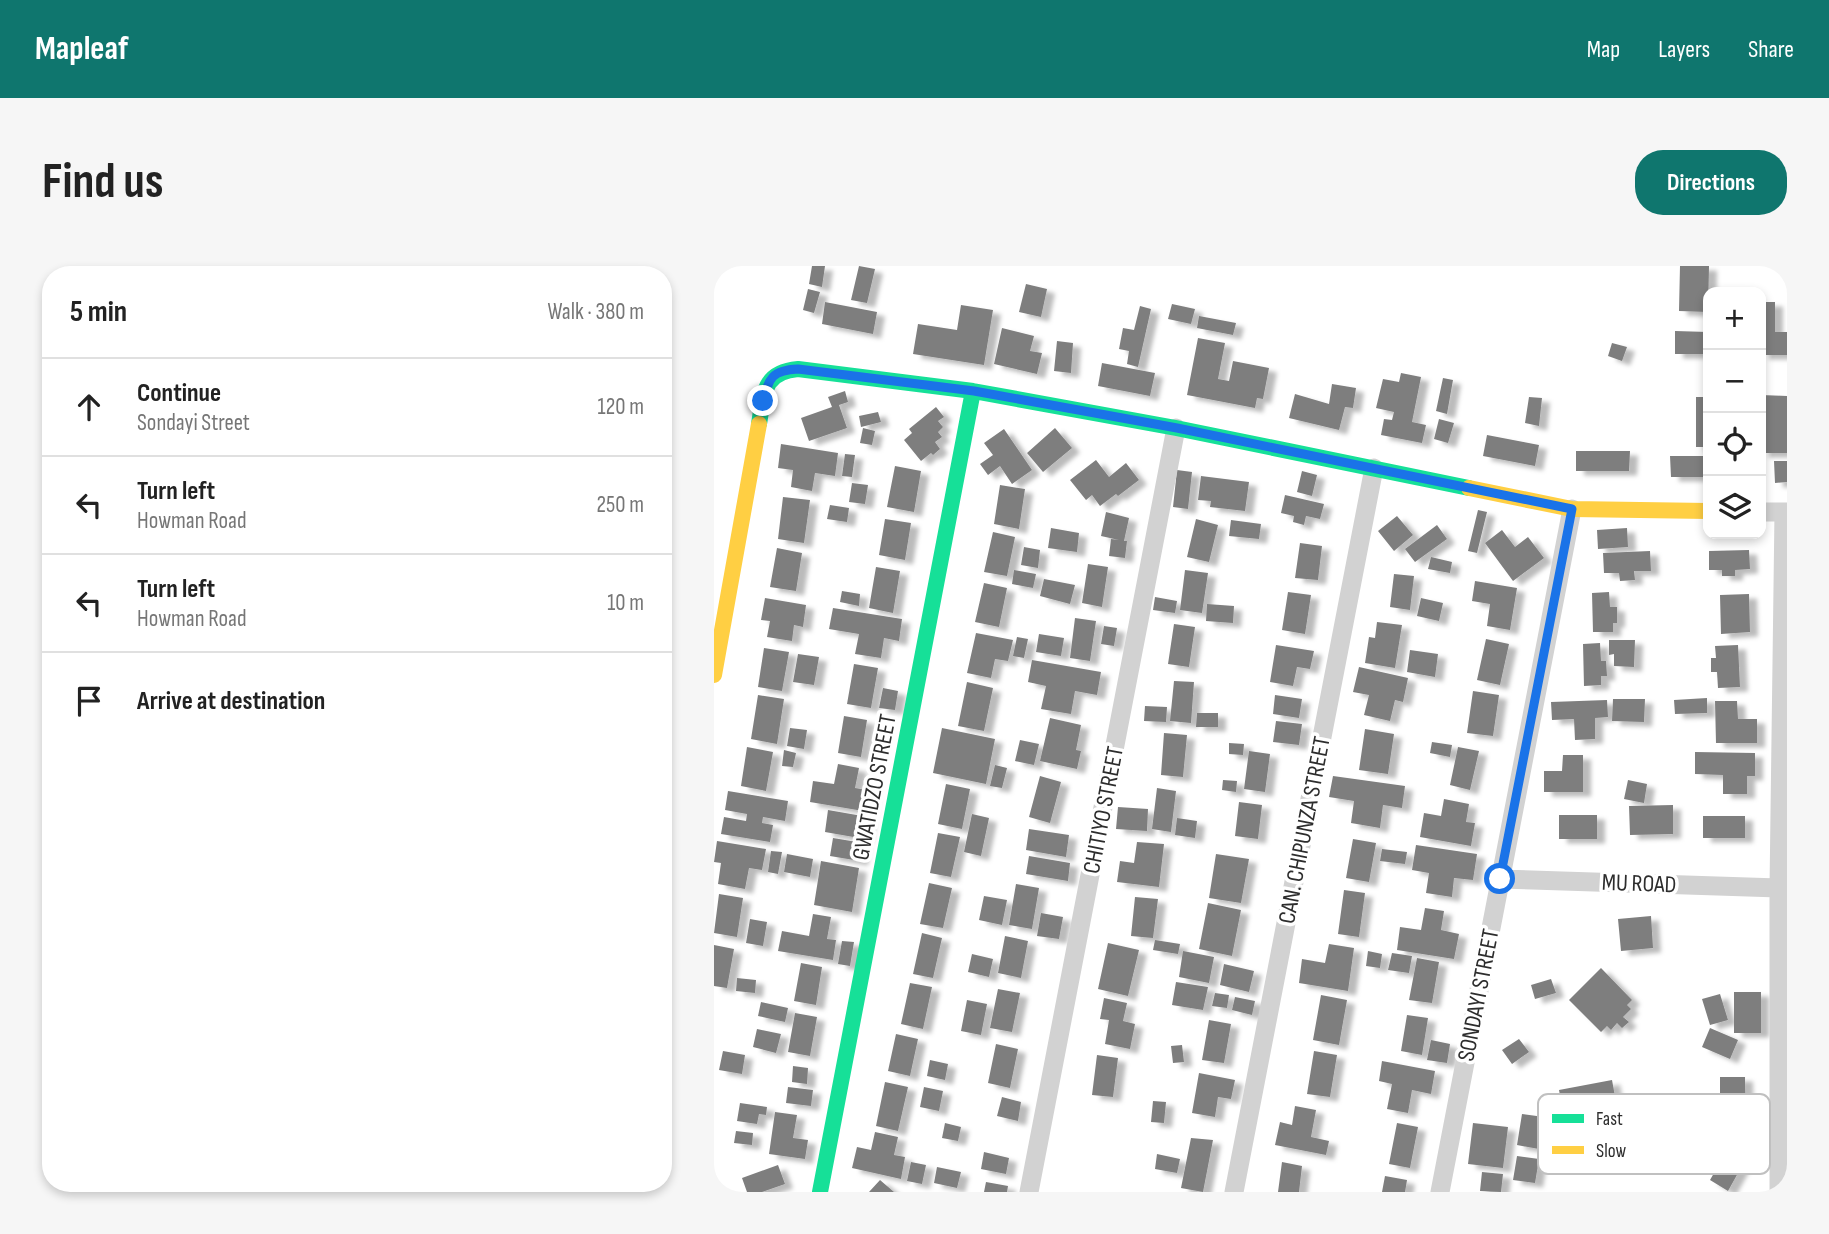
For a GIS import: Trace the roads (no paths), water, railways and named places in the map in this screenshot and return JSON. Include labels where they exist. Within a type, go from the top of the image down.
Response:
[{"type":"street","points":[[714,675],[768,380],[787,369],[974,391],[1177,428],[1572,509],[1703,511]]},
{"type":"street","name":"GWATIDZO STREET","points":[[820,1192],[974,391]]},
{"type":"street","name":"CHITIYO STREET","points":[[1029,1192],[1177,428]]},
{"type":"street","name":"CAN. CHIPUNZA STREET","points":[[1234,1192],[1374,468]]},
{"type":"street","name":"SONDAYI STREET","points":[[1440,1192],[1572,509]]},
{"type":"street","points":[[1766,512],[1785,512],[1779,887],[1779,1192]]},
{"type":"street","name":"MU ROAD","points":[[1500,879],[1779,887]]}]
